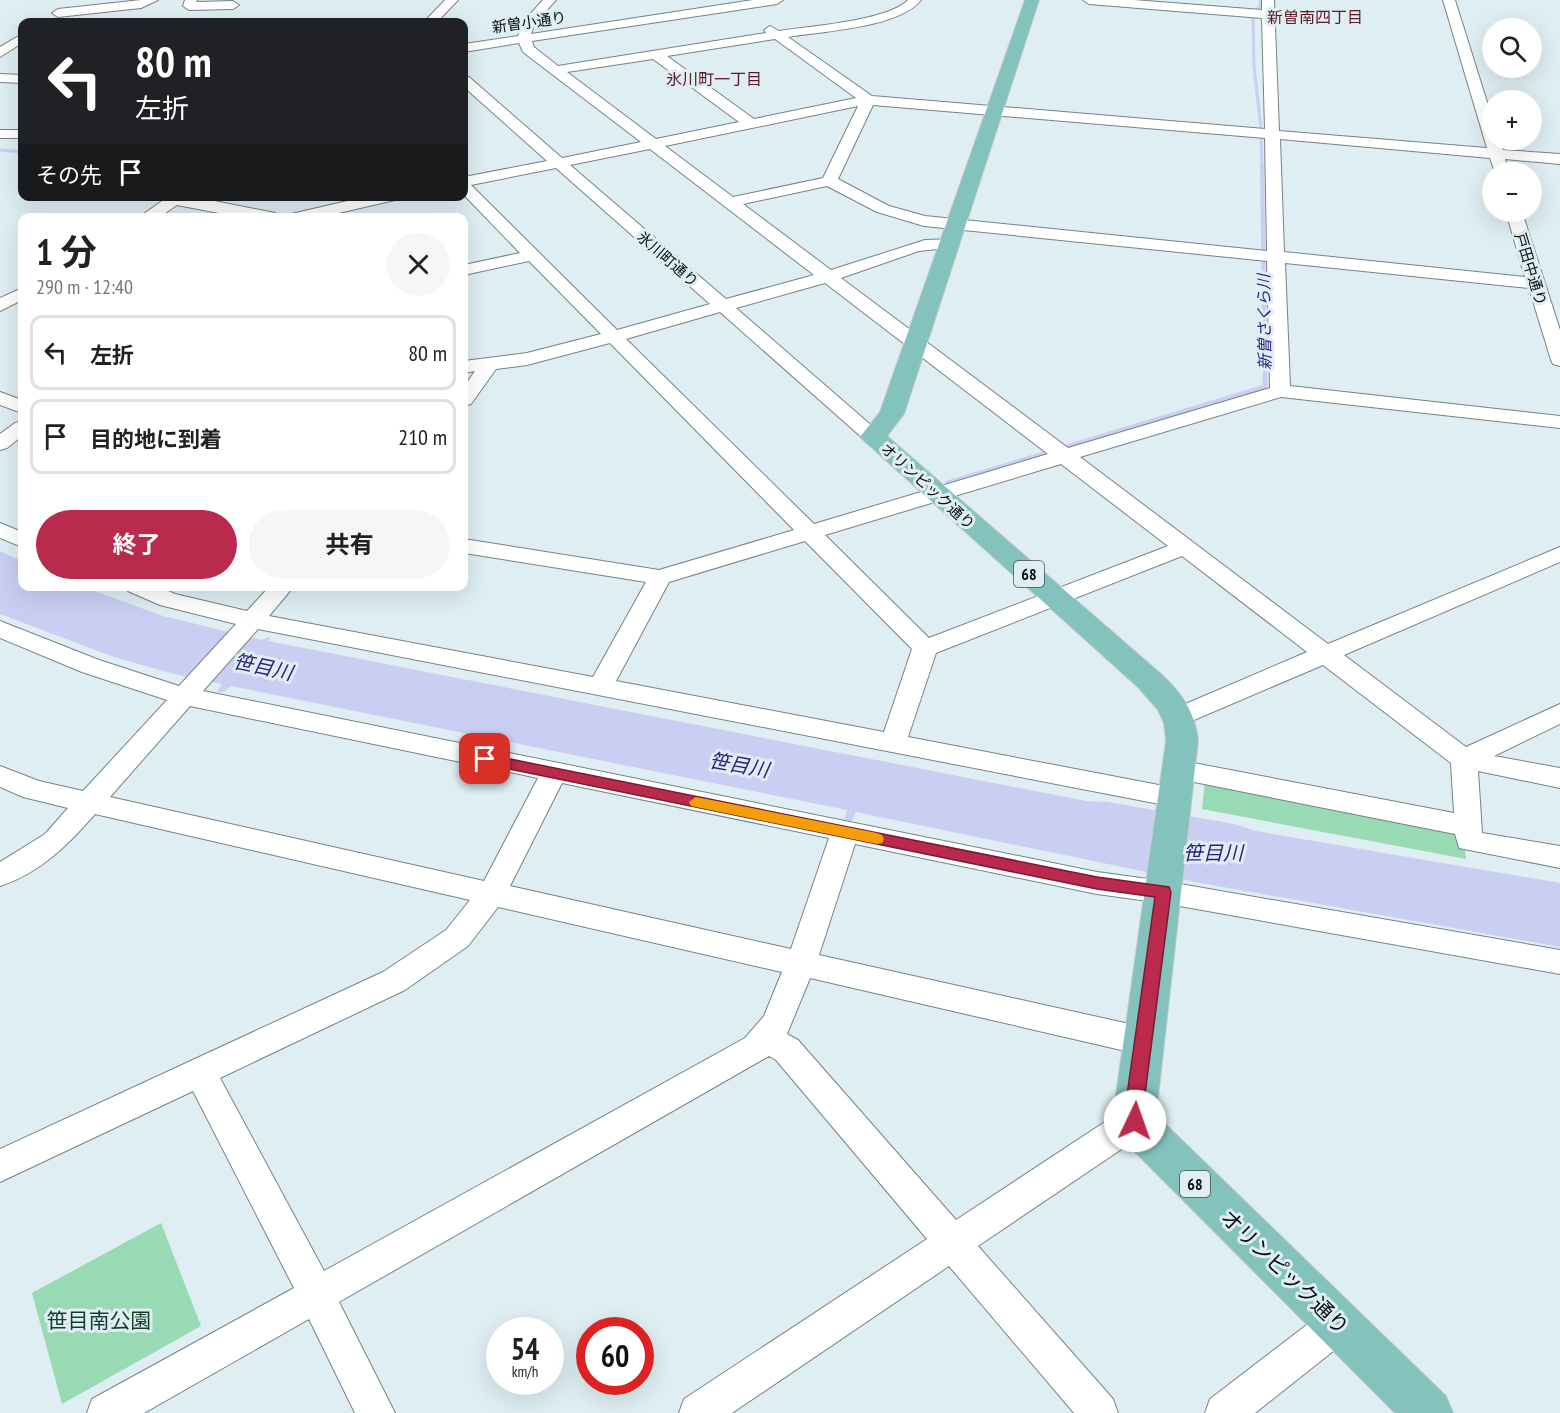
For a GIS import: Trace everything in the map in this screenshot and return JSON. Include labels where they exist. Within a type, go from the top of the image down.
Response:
[{"type":"main road","name":"オリンピック通り","points":[[1032,0],[892,414],[873,437],[1158,689],[1178,717],[1182,741],[1176,791]]},
{"type":"main road","name":"68","points":[[1135,1121],[1135,1102],[1176,791]]},
{"type":"main road","name":"オリンピック通り","points":[[1135,1121],[1148,1137],[1429,1413]]},
{"type":"street","points":[[50,18],[75,0]]},
{"type":"street","points":[[58,13],[141,4],[152,0]]},
{"type":"street","points":[[191,0],[189,6],[233,2],[231,18]]},
{"type":"street","points":[[434,18],[452,0]]},
{"type":"street","points":[[550,0],[527,24],[523,39],[528,49],[1464,759],[1560,778]]},
{"type":"street","name":"新曽小通り","points":[[468,47],[730,4],[777,0]]},
{"type":"street","points":[[556,70],[884,18],[906,9],[915,0]]},
{"type":"street","points":[[1089,0],[1262,14]]},
{"type":"street","points":[[1268,0],[1270,134],[1280,391]]},
{"type":"street","points":[[1449,0],[1499,162]]},
{"type":"street","points":[[730,4],[868,100]]},
{"type":"street","points":[[0,33],[18,36]]},
{"type":"street","points":[[0,53],[18,40]]},
{"type":"street","points":[[655,54],[750,123]]},
{"type":"street","points":[[0,78],[18,79]]},
{"type":"street","name":"氷川町通り","points":[[468,84],[873,437]]},
{"type":"street","points":[[829,181],[868,100]]},
{"type":"street","points":[[468,181],[868,100],[1560,159]]},
{"type":"street","points":[[0,134],[18,134]]},
{"type":"street","points":[[730,202],[829,181],[894,214],[953,234],[1253,254],[1536,283]]},
{"type":"street","points":[[468,191],[530,256],[926,648]]},
{"type":"street","points":[[154,213],[173,201]]},
{"type":"street","points":[[193,201],[251,213]]},
{"type":"street","points":[[316,213],[370,201]]},
{"type":"street","name":"戸田中通り","points":[[1517,222],[1560,360]]},
{"type":"street","points":[[468,367],[527,359],[722,306],[827,276],[953,234]]},
{"type":"street","points":[[468,269],[530,256]]},
{"type":"street","points":[[0,308],[18,296]]},
{"type":"street","points":[[0,308],[18,313]]},
{"type":"street","points":[[468,394],[489,365]]},
{"type":"street","points":[[468,547],[660,577],[934,493],[952,491],[1060,452],[1280,391],[1560,422]]},
{"type":"street","points":[[0,398],[18,405]]},
{"type":"street","points":[[0,444],[18,430]]},
{"type":"street","points":[[0,530],[18,538]]},
{"type":"street","points":[[893,743],[926,648],[1185,547]]},
{"type":"street","points":[[1178,717],[1560,554]]},
{"type":"street","points":[[600,687],[660,577]]},
{"type":"street","points":[[147,591],[168,600],[248,623],[893,743],[1176,791],[1469,834],[1560,857]]},
{"type":"street","points":[[0,875],[33,857],[55,841],[278,591]]},
{"type":"street","points":[[0,629],[39,647],[112,674],[554,773],[1097,883],[1163,888],[1560,962]]},
{"type":"street","points":[[1464,759],[1560,713]]},
{"type":"street","points":[[1464,759],[1469,834]]},
{"type":"street","points":[[0,1166],[394,981],[458,938],[492,893],[554,773]]},
{"type":"street","points":[[0,776],[33,790],[1143,1041]]},
{"type":"street","points":[[106,1413],[746,1054],[767,1038],[776,1024],[801,963],[845,832]]},
{"type":"street","points":[[767,1038],[787,1050],[1099,1413]]},
{"type":"street","points":[[200,1072],[375,1413]]},
{"type":"street","points":[[698,1413],[1135,1121]]},
{"type":"street","points":[[1224,1413],[1338,1324]]},
{"type":"green space","points":[[1205,780],[1463,829],[1466,859],[1202,809]]},
{"type":"green space","name":"笹目南公園","points":[[161,1223],[201,1326],[62,1404],[32,1293]]},
{"type":"water","name":"笹目川","points":[[0,551],[18,559],[18,591],[95,591],[163,616],[262,640],[271,636],[268,641],[1086,801],[1108,802],[1234,824],[1256,831],[1560,883],[1560,947],[1195,882],[856,812],[851,822],[844,821],[847,810],[231,686],[224,692],[217,692],[222,684],[174,674],[114,657],[0,614]]},
{"type":"waterway","name":"新曽さくら川","points":[[1260,0],[1260,6],[1253,15],[1254,66],[1261,129],[1262,168]]},
{"type":"waterway","points":[[0,150],[18,152]]},
{"type":"waterway","name":"新曽さくら川","points":[[1262,167],[1265,380]]},
{"type":"waterway","name":"新曽さくら川","points":[[948,483],[1265,387],[1265,380]]},
{"type":"slow traffic","points":[[696,802],[877,839]]},
{"type":"district","name":"新曽南四丁目","points":[[1315,17]]},
{"type":"district","name":"氷川町一丁目","points":[[714,79]]},
{"type":"route","points":[[485,759],[1097,883],[1163,892],[1135,1102],[1135,1121]]}]
